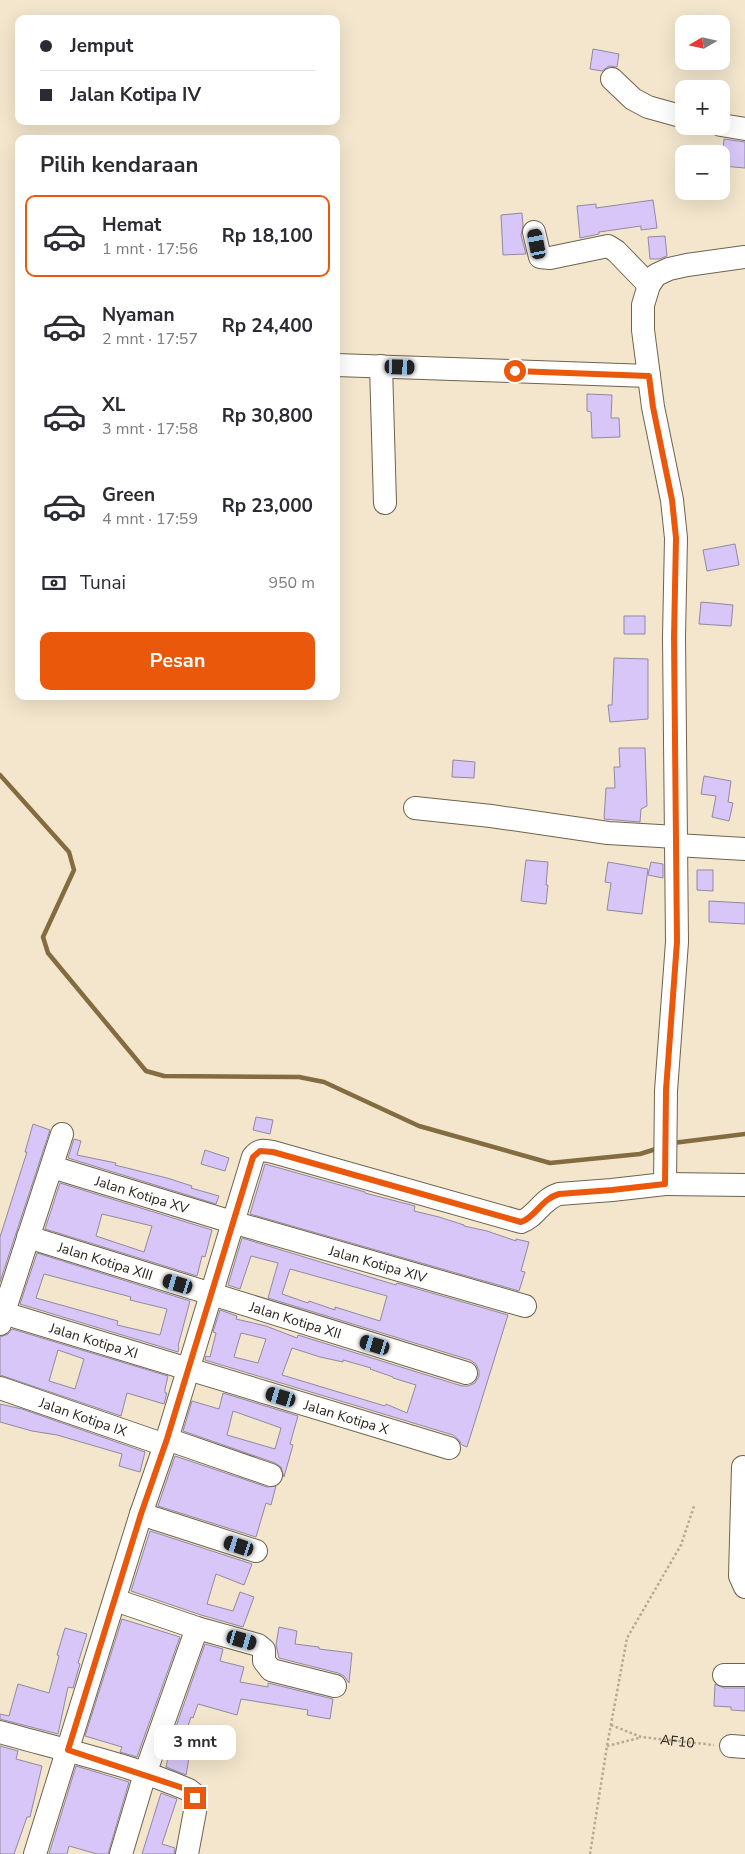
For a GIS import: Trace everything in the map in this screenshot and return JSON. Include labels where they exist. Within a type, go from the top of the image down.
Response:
[{"type":"street","points":[[612,79],[633,99],[648,107],[675,114]]},
{"type":"street","points":[[730,126],[745,129]]},
{"type":"street","points":[[534,232],[540,257],[550,258],[608,246],[616,251],[649,285]]},
{"type":"street","points":[[665,1184],[666,1090],[677,942],[674,637],[676,538],[672,500],[653,407],[643,330],[643,304],[649,285],[656,275],[669,269],[687,264],[745,257]]},
{"type":"street","points":[[340,365],[649,376]]},
{"type":"street","points":[[381,366],[385,503]]},
{"type":"street","points":[[416,808],[745,850]]},
{"type":"street","points":[[1,1316],[62,1134]]},
{"type":"street","points":[[35,1854],[141,1514],[166,1442],[253,1157],[260,1151],[273,1152],[515,1222],[525,1221],[551,1196],[559,1194],[665,1184],[745,1185]]},
{"type":"street","name":"Jalan Kotipa XV","points":[[52,1167],[232,1222]]},
{"type":"street","name":"Jalan Kotipa XIV","points":[[232,1222],[525,1306]]},
{"type":"street","name":"Jalan Kotipa XIII","points":[[28,1237],[211,1294]]},
{"type":"street","name":"Jalan Kotipa XII","points":[[211,1294],[466,1373]]},
{"type":"street","name":"Jalan Kotipa XI","points":[[1,1316],[188,1369]]},
{"type":"street","name":"Jalan Kotipa X","points":[[188,1369],[449,1448]]},
{"type":"street","name":"Jalan Kotipa IX","points":[[0,1388],[271,1475]]},
{"type":"street","points":[[744,1467],[740,1576],[745,1587]]},
{"type":"street","points":[[141,1514],[256,1551]]},
{"type":"street","points":[[115,1600],[197,1628],[260,1646],[266,1652],[264,1661],[270,1670],[335,1686]]},
{"type":"street","points":[[121,1854],[145,1774],[197,1628]]},
{"type":"street","points":[[0,1732],[68,1750],[189,1790],[194,1794],[196,1806],[187,1854]]},
{"type":"path","points":[[590,1854],[627,1638],[681,1545],[694,1506]]},
{"type":"path","name":"AF10","points":[[611,1725],[641,1737],[738,1747]]},
{"type":"path","points":[[607,1746],[641,1737]]},
{"type":"building","points":[[593,49],[619,54],[617,67],[609,66],[602,71],[590,69]]},
{"type":"building","points":[[724,139],[745,142],[745,168],[730,167],[730,145],[724,145]]},
{"type":"building","points":[[653,200],[657,228],[641,230],[641,226],[599,232],[599,234],[580,238],[577,206],[596,204],[596,208]]},
{"type":"building","points":[[522,213],[523,226],[521,235],[526,254],[503,255],[501,215]]},
{"type":"building","points":[[665,236],[667,256],[659,259],[650,259],[648,237]]},
{"type":"building","points":[[587,394],[612,395],[611,418],[619,418],[620,437],[592,438],[591,412],[587,411]]},
{"type":"building","points":[[735,544],[739,565],[707,571],[703,550]]},
{"type":"building","points":[[701,602],[733,605],[731,626],[699,624]]},
{"type":"building","points":[[624,616],[645,616],[645,634],[624,634]]},
{"type":"building","points":[[614,658],[648,659],[648,719],[610,722],[608,705],[612,705]]},
{"type":"building","points":[[619,748],[645,748],[647,806],[641,809],[640,822],[604,819],[606,788],[615,788],[614,767],[620,767]]},
{"type":"building","points":[[453,760],[475,762],[474,778],[452,777]]},
{"type":"building","points":[[704,776],[731,781],[728,802],[733,803],[729,821],[712,817],[716,796],[701,794]]},
{"type":"building","points":[[526,860],[548,862],[546,904],[521,901]]},
{"type":"building","points":[[608,862],[648,869],[642,914],[607,910],[611,883],[605,882]]},
{"type":"building","points":[[651,862],[663,864],[663,878],[648,875]]},
{"type":"building","points":[[697,870],[713,870],[713,891],[697,890]]},
{"type":"building","points":[[709,901],[745,903],[745,924],[709,922]]},
{"type":"building","points":[[256,1117],[273,1120],[270,1134],[253,1130]]},
{"type":"building","points":[[33,1124],[50,1130],[0,1282],[0,1237],[27,1152],[25,1152]]},
{"type":"building","points":[[74,1139],[81,1141],[77,1155],[116,1163],[115,1165],[192,1186],[191,1188],[219,1196],[216,1204],[68,1158]]},
{"type":"building","points":[[205,1150],[229,1158],[225,1171],[201,1164]]},
{"type":"building","points":[[265,1164],[415,1206],[414,1211],[464,1226],[487,1231],[516,1241],[516,1239],[529,1242],[521,1271],[525,1272],[519,1291],[250,1214]]},
{"type":"building","points":[[60,1183],[212,1230],[205,1257],[202,1256],[197,1276],[45,1229]],"holes":[[[102,1214],[152,1226],[144,1252],[96,1236]]]},
{"type":"building","points":[[242,1238],[396,1285],[397,1283],[508,1315],[467,1447],[462,1445],[453,1435],[205,1360],[206,1356],[210,1357],[216,1333],[213,1332],[220,1310],[237,1316],[236,1319],[266,1326],[297,1338],[298,1335],[462,1386],[475,1383],[479,1376],[476,1364],[470,1360],[268,1298],[278,1263],[251,1256],[240,1289],[228,1285]],"holes":[[[290,1269],[387,1296],[380,1321],[335,1307],[335,1310],[309,1301],[308,1303],[282,1294]],[[241,1333],[266,1339],[258,1363],[234,1357]],[[292,1348],[320,1357],[343,1362],[343,1360],[371,1368],[393,1378],[416,1385],[407,1413],[386,1404],[385,1406],[282,1375]]]},
{"type":"building","points":[[37,1253],[190,1301],[178,1352],[20,1304]],"holes":[[[44,1274],[131,1297],[130,1300],[167,1309],[160,1335],[117,1325],[118,1321],[36,1298]]]},
{"type":"building","points":[[12,1329],[168,1376],[164,1404],[127,1393],[121,1416],[0,1375],[0,1337],[8,1334]],"holes":[[[58,1350],[84,1359],[75,1389],[49,1381]]]},
{"type":"building","points":[[223,1393],[298,1416],[290,1444],[293,1445],[284,1477],[281,1467],[275,1463],[183,1431],[192,1401],[219,1409]],"holes":[[[233,1411],[281,1428],[275,1449],[227,1435]]]},
{"type":"building","points":[[0,1404],[22,1409],[145,1452],[140,1472],[119,1466],[122,1454],[57,1435],[32,1431],[0,1422]]},
{"type":"building","points":[[175,1456],[267,1487],[276,1486],[271,1505],[266,1503],[256,1537],[158,1506]]},
{"type":"building","points":[[150,1531],[252,1564],[244,1585],[216,1574],[207,1604],[233,1611],[240,1592],[254,1597],[243,1627],[131,1591]]},
{"type":"building","points":[[122,1619],[180,1637],[137,1757],[120,1752],[122,1747],[85,1736]]},
{"type":"building","points":[[279,1627],[297,1631],[295,1644],[352,1653],[349,1683],[344,1676],[338,1673],[279,1658],[276,1645]]},
{"type":"building","points":[[65,1628],[87,1634],[73,1688],[68,1687],[58,1734],[0,1719],[0,1714],[9,1716],[18,1684],[49,1693]]},
{"type":"building","points":[[205,1644],[223,1649],[220,1661],[244,1667],[240,1682],[268,1687],[268,1683],[333,1699],[330,1719],[307,1715],[308,1710],[241,1699],[237,1715],[198,1704],[193,1718],[191,1717],[180,1750],[190,1752],[186,1775],[166,1767],[172,1738]]},
{"type":"building","points":[[715,1684],[724,1688],[745,1688],[745,1711],[731,1710],[731,1707],[714,1706]]},
{"type":"building","points":[[0,1746],[18,1751],[16,1759],[42,1766],[30,1817],[27,1817],[14,1854],[0,1854]]},
{"type":"building","points":[[76,1766],[129,1782],[108,1854],[97,1854],[69,1846],[67,1854],[49,1854]]},
{"type":"building","points":[[161,1793],[177,1799],[162,1844],[175,1848],[174,1854],[142,1854]]},
{"type":"waterway","points":[[0,775],[69,852],[74,870],[43,937],[48,953],[146,1071],[164,1076],[299,1077],[324,1082],[419,1126],[550,1163],[640,1154],[659,1148]]},
{"type":"waterway","points":[[673,1143],[745,1134]]},
{"type":"route","points":[[195,1798],[194,1794],[189,1790],[68,1750],[141,1514],[167,1439],[253,1157],[257,1152],[264,1150],[273,1152],[515,1222],[528,1219],[551,1196],[665,1184],[666,1090],[677,942],[674,637],[676,538],[672,500],[653,407],[649,376],[515,371]]}]
